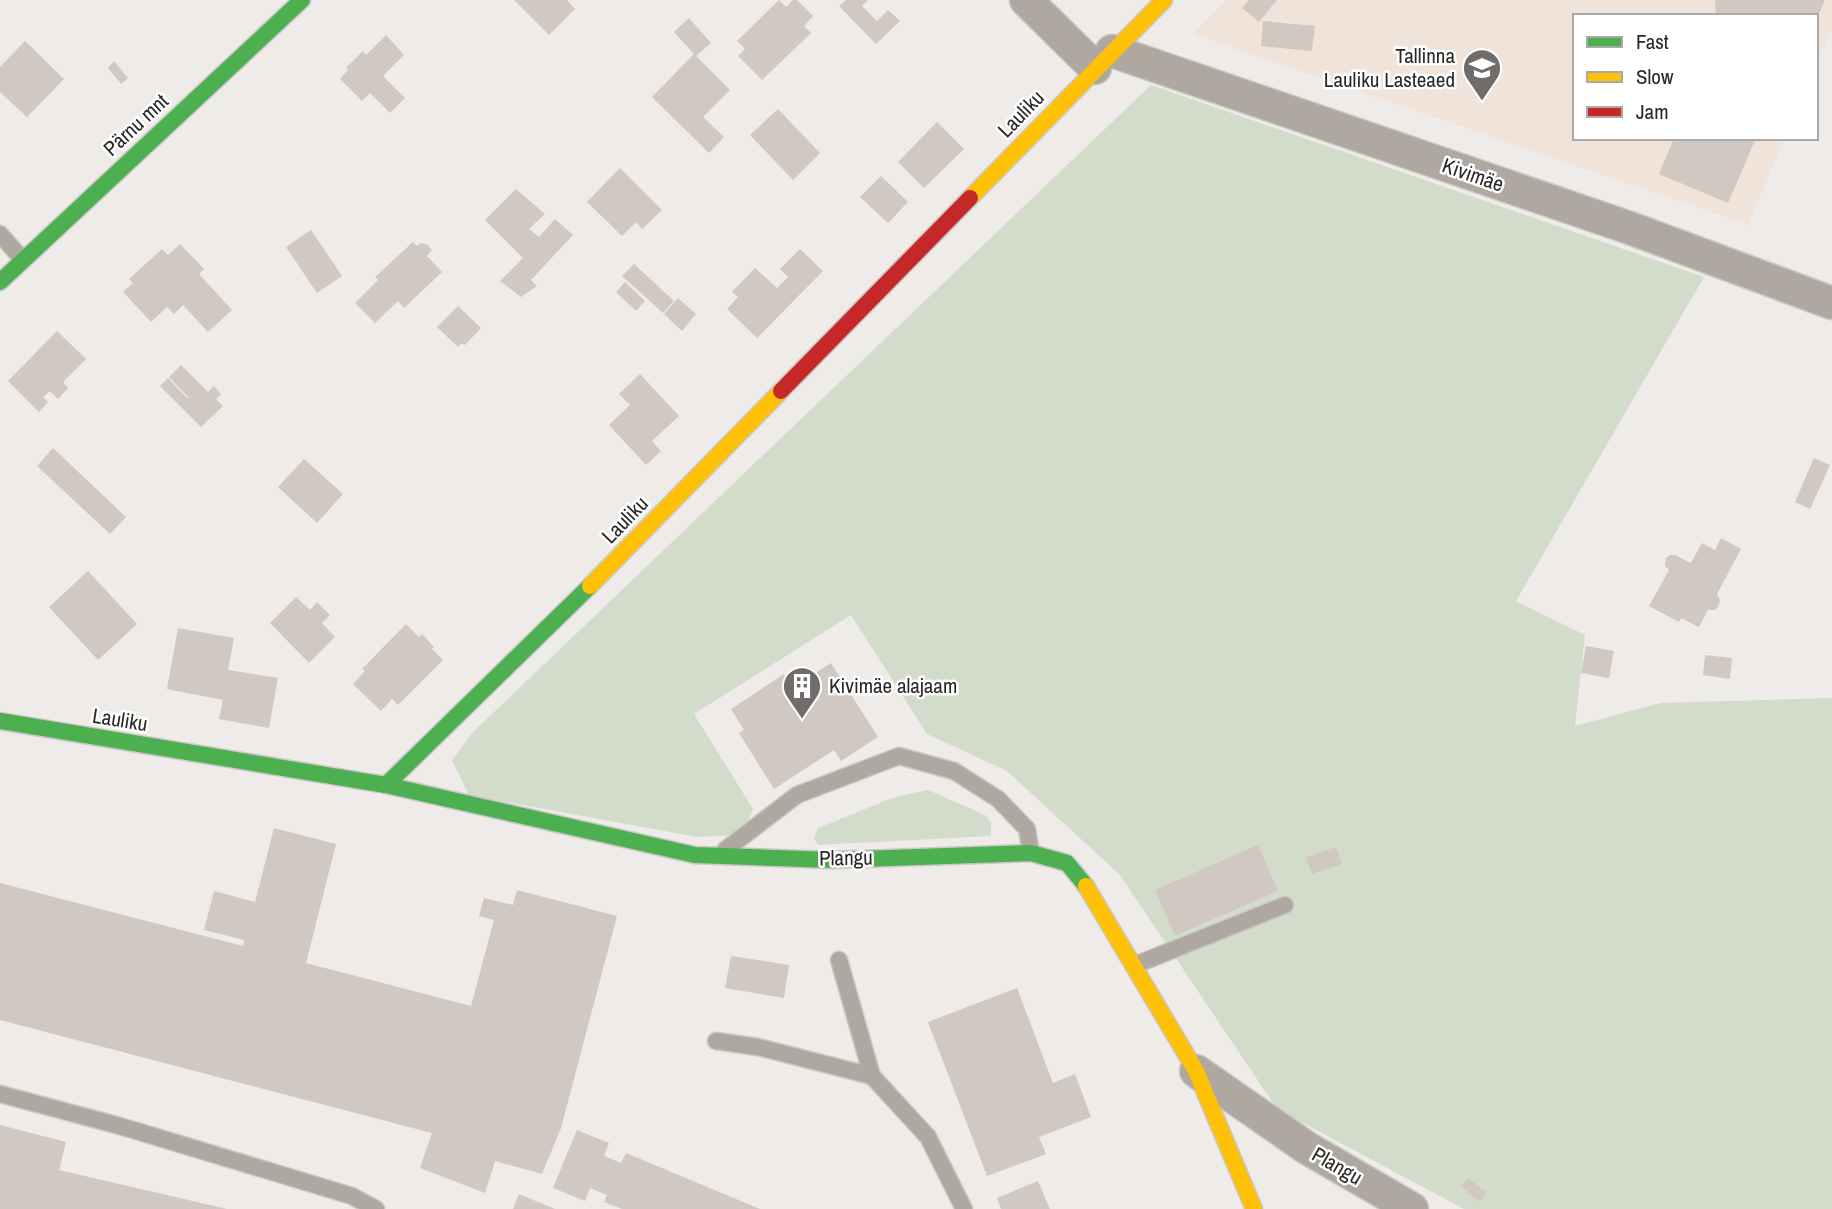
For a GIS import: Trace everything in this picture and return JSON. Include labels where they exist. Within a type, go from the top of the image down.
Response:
[{"type":"street","name":"Pärnu mnt","points":[[0,282],[302,0]]},
{"type":"street","name":"Kivimäe","points":[[1026,0],[1104,60],[1627,227],[1832,303]]},
{"type":"street","name":"Lauliku","points":[[0,722],[386,785],[569,608],[1164,0]]},
{"type":"street","name":"Plangu","points":[[386,785],[695,855],[832,860],[1031,853],[1068,863],[1088,888],[1196,1072],[1254,1209]]},
{"type":"street","name":"Plangu","points":[[1196,1072],[1307,1148],[1412,1209]]},
{"type":"lane","points":[[0,234],[23,260]]},
{"type":"lane","points":[[717,856],[797,795],[899,756],[954,771],[998,799],[1027,829],[1031,853]]},
{"type":"lane","points":[[1134,966],[1285,905]]},
{"type":"lane","points":[[839,960],[872,1076],[928,1137],[964,1209]]},
{"type":"lane","points":[[716,1041],[758,1047],[872,1076]]},
{"type":"lane","points":[[0,1094],[120,1126],[326,1188],[352,1196],[376,1209]]},
{"type":"shaded area","name":"Tallinna Lauliku Lasteaed","points":[[1226,0],[1832,0],[1832,28],[1818,60],[1818,14],[1573,14],[1573,140],[1784,140],[1748,225],[1192,34]]},
{"type":"green space","points":[[1151,85],[1704,277],[1516,601],[1585,635],[1575,726],[1660,703],[1832,698],[1832,1209],[1464,1209],[1277,1109],[1120,875],[1007,771],[927,734],[851,615],[694,714],[753,809],[746,826],[730,835],[697,837],[469,795],[452,760],[472,733]]},
{"type":"green space","points":[[928,790],[985,815],[991,823],[991,836],[818,845],[814,838],[818,828],[895,797]]},
{"type":"building","points":[[514,0],[567,0],[575,9],[549,35]]},
{"type":"building","points":[[779,0],[786,7],[793,0],[797,0],[813,16],[804,26],[811,33],[762,80],[738,56],[745,49],[737,41]]},
{"type":"building","points":[[846,0],[868,0],[862,6],[877,21],[888,10],[900,21],[876,44],[839,6]]},
{"type":"building","points":[[1249,0],[1277,0],[1259,22],[1242,8]]},
{"type":"building","points":[[1715,0],[1825,0],[1818,16],[1716,14]]},
{"type":"building","points":[[689,18],[711,43],[696,56],[730,90],[703,117],[724,137],[709,153],[652,97],[694,54],[674,32]]},
{"type":"building","points":[[1263,21],[1315,26],[1312,51],[1261,46]]},
{"type":"building","points":[[386,35],[404,55],[383,76],[405,98],[390,113],[370,93],[362,101],[340,79],[348,70],[346,68],[363,51],[366,55]]},
{"type":"building","points":[[25,41],[64,79],[27,117],[0,92],[0,67]]},
{"type":"building","points":[[114,61],[128,78],[121,84],[108,68]]},
{"type":"building","points":[[778,109],[820,153],[793,180],[750,135]]},
{"type":"building","points":[[937,122],[964,149],[924,188],[898,162]]},
{"type":"building","points":[[1673,140],[1755,140],[1728,203],[1659,174]]},
{"type":"building","points":[[620,168],[662,210],[642,229],[636,222],[622,236],[587,202]]},
{"type":"building","points":[[881,176],[908,202],[888,223],[860,197]]},
{"type":"building","points":[[516,189],[545,214],[529,229],[539,237],[555,219],[573,235],[531,280],[537,286],[521,297],[500,281],[523,258],[485,220]]},
{"type":"building","points":[[311,230],[342,276],[317,293],[286,247]]},
{"type":"building","points":[[413,242],[417,246],[421,243],[428,245],[432,250],[427,256],[442,272],[404,308],[398,301],[375,323],[355,303],[378,280],[375,277]]},
{"type":"building","points":[[180,244],[204,269],[199,274],[232,310],[208,332],[183,305],[174,314],[167,307],[151,322],[123,292],[133,283],[129,279],[162,249],[168,255]]},
{"type":"building","points":[[800,249],[823,271],[757,338],[727,309],[738,297],[732,292],[755,268],[777,288],[788,277],[780,269]]},
{"type":"building","points":[[634,264],[674,301],[663,313],[622,276]]},
{"type":"building","points":[[625,282],[645,301],[636,311],[616,292]]},
{"type":"building","points":[[678,298],[696,314],[682,331],[664,314]]},
{"type":"building","points":[[458,306],[481,328],[465,345],[462,343],[458,347],[437,327]]},
{"type":"building","points":[[57,331],[86,359],[63,382],[68,388],[58,399],[50,391],[43,397],[48,402],[39,412],[8,381]]},
{"type":"building","points":[[181,365],[208,392],[214,386],[221,394],[216,399],[223,406],[201,427],[160,386],[168,378],[188,397],[169,377]]},
{"type":"building","points":[[640,374],[679,416],[652,441],[661,451],[646,465],[609,425],[630,405],[619,394]]},
{"type":"building","points":[[53,448],[126,517],[110,534],[37,466]]},
{"type":"building","points":[[1814,458],[1830,465],[1810,509],[1795,502]]},
{"type":"building","points":[[304,459],[343,494],[317,523],[278,487]]},
{"type":"building","points":[[1721,538],[1741,549],[1717,594],[1720,600],[1718,607],[1708,610],[1699,627],[1681,618],[1679,622],[1649,606],[1669,570],[1665,566],[1666,558],[1675,555],[1691,563],[1702,543],[1715,550]]},
{"type":"building","points":[[88,571],[137,624],[98,660],[49,607]]},
{"type":"building","points":[[296,597],[310,610],[317,602],[330,615],[322,623],[335,637],[309,663],[270,623]]},
{"type":"building","points":[[406,624],[419,637],[422,634],[443,660],[398,705],[392,699],[381,711],[353,684],[365,671],[362,669]]},
{"type":"building","points":[[178,628],[234,638],[228,670],[278,678],[269,728],[219,719],[223,700],[167,689]]},
{"type":"building","points":[[1586,646],[1614,651],[1609,678],[1581,673]]},
{"type":"building","points":[[1705,655],[1732,658],[1730,679],[1703,675]]},
{"type":"building","name":"Kivimäe alajaam","points":[[831,663],[878,737],[841,761],[834,750],[774,789],[739,733],[744,730],[731,709],[784,674],[793,687]]},
{"type":"building","points":[[274,828],[336,844],[306,963],[471,1006],[494,920],[479,916],[484,898],[513,905],[517,890],[617,916],[561,1128],[542,1174],[495,1161],[485,1193],[420,1168],[432,1133],[0,1020],[0,883],[243,946],[244,940],[204,930],[214,891],[255,902]]},
{"type":"building","points":[[1258,845],[1278,891],[1175,936],[1155,890]]},
{"type":"building","points":[[1336,847],[1342,864],[1312,874],[1306,857]]},
{"type":"building","points":[[731,956],[789,965],[784,998],[725,988]]},
{"type":"building","points":[[1017,988],[1053,1083],[1075,1074],[1091,1117],[1039,1137],[1046,1154],[987,1176],[928,1022]]},
{"type":"building","points":[[0,1125],[66,1142],[59,1170],[227,1209],[0,1209]]},
{"type":"building","points":[[577,1130],[609,1143],[604,1156],[621,1163],[626,1153],[760,1209],[622,1209],[604,1202],[607,1195],[590,1188],[585,1201],[553,1188]]},
{"type":"building","points":[[1468,1178],[1487,1193],[1480,1202],[1461,1187]]},
{"type":"building","points":[[1038,1181],[1050,1209],[1001,1209],[997,1198]]},
{"type":"building","points":[[519,1194],[555,1209],[513,1209]]},
{"type":"traffic: fast","points":[[0,282],[302,0]]},
{"type":"traffic: fast","points":[[0,721],[386,785],[590,586]]},
{"type":"traffic: fast","points":[[386,785],[695,855],[832,860],[1031,853],[1067,863],[1086,886]]},
{"type":"traffic: slow","points":[[970,198],[1164,0]]},
{"type":"traffic: slow","points":[[590,586],[781,391]]},
{"type":"traffic: slow","points":[[1086,886],[1196,1071],[1254,1209]]},
{"type":"traffic: jam","points":[[781,391],[970,198]]},
{"type":"place","name":"Tallinna Lauliku Lasteaed","points":[[1482,102]]},
{"type":"place","name":"Kivimäe alajaam","points":[[802,720]]}]
